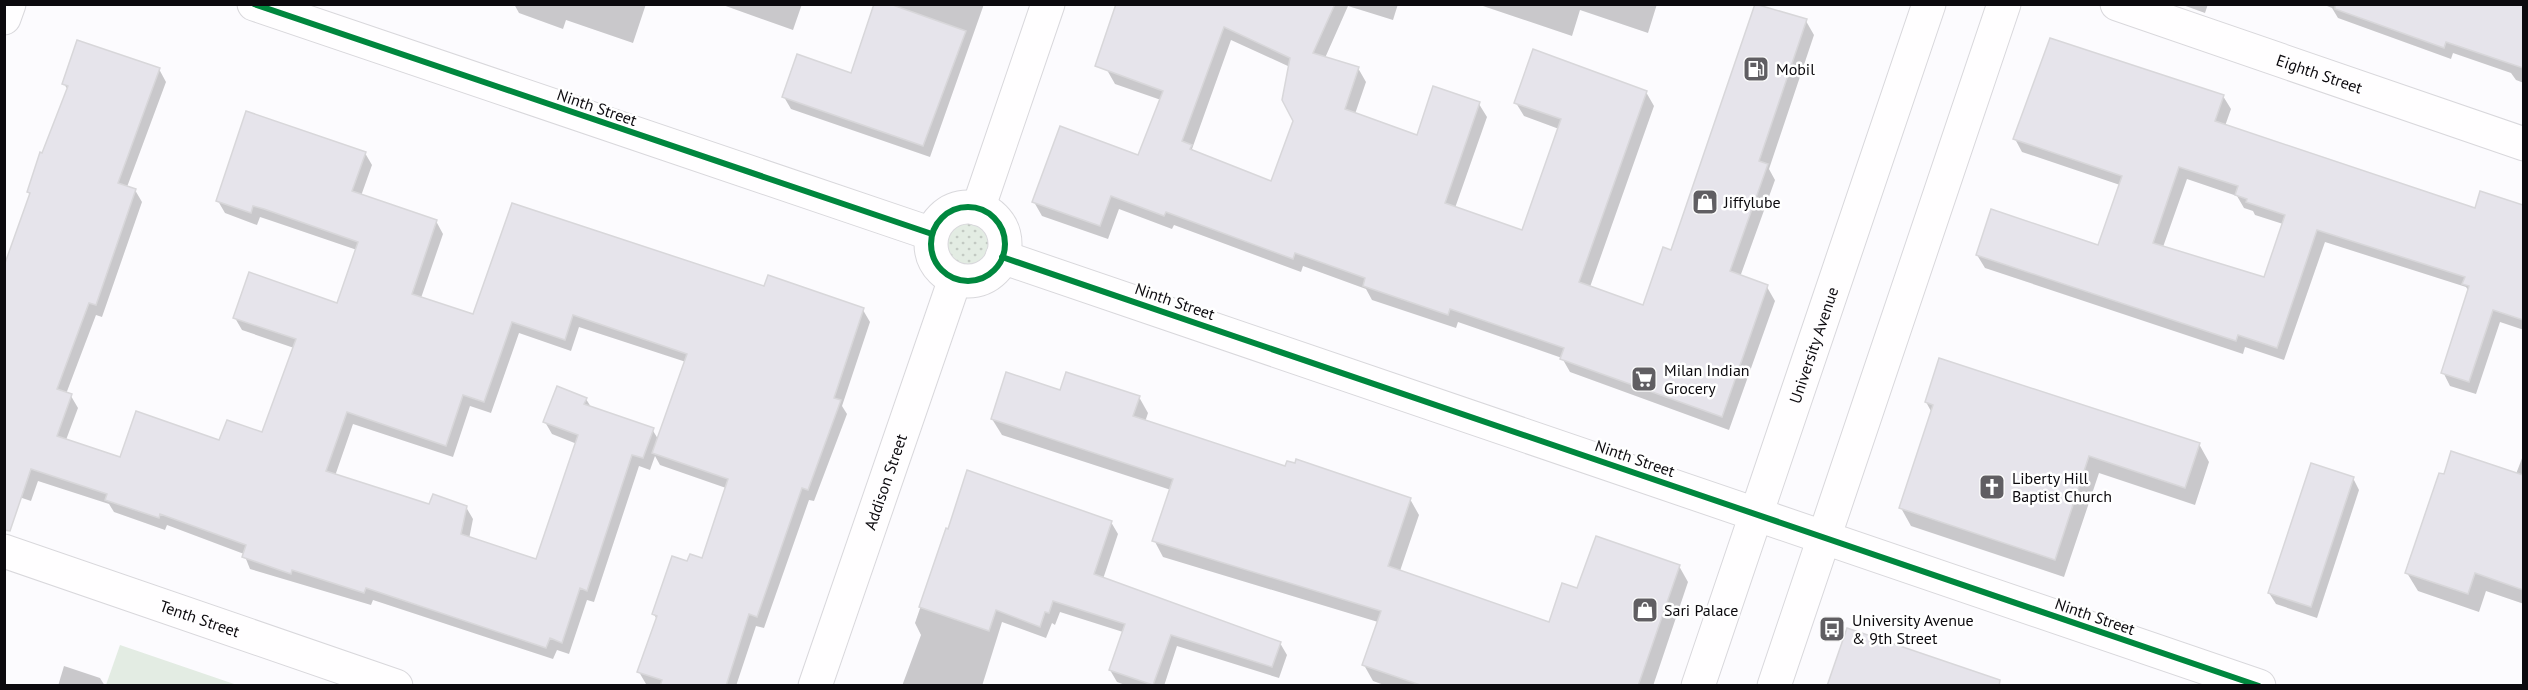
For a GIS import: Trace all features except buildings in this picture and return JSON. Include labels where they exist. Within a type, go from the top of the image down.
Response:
[{"type":"street","points":[[4,18],[9,4]]},
{"type":"street","name":"Ninth Street","points":[[254,4],[932,234]]},
{"type":"street","points":[[978,209],[1048,4]]},
{"type":"street","name":"University Avenue","points":[[1698,686],[1929,4]]},
{"type":"street","points":[[1774,686],[2004,4]]},
{"type":"street","name":"Eighth Street","points":[[2117,4],[2523,144]]},
{"type":"street","points":[[978,209],[993,218],[1003,233],[1002,257],[988,275],[978,280],[955,279],[940,269],[934,261],[931,252],[932,234],[945,215],[955,210],[978,209]]},
{"type":"street","name":"Ninth Street","points":[[1002,257],[2259,686]]},
{"type":"street","name":"Addison Street","points":[[815,686],[955,279]]},
{"type":"street","name":"Tenth Street","points":[[4,551],[396,686]]},
{"type":"shaded area","points":[[963,220],[973,220],[988,230],[992,244],[991,253],[982,264],[973,268],[963,268],[948,258],[944,249],[944,239],[954,224]]},
{"type":"shaded area","points":[[120,645],[237,685],[106,685]]},
{"type":"cycle path","points":[[254,4],[932,234]]},
{"type":"cycle path","points":[[968,207],[982,210],[994,218],[1002,230],[1005,244],[1002,258],[994,270],[982,278],[968,281],[954,278],[942,270],[934,258],[931,244],[934,230],[942,218],[954,210],[968,207]]},
{"type":"cycle path","points":[[1002,257],[2259,686]]},
{"type":"place","name":"Mobil","points":[[1756,69]]},
{"type":"place","name":"Jiffylube","points":[[1705,202]]},
{"type":"place","name":"Milan Indian Grocery","points":[[1644,379]]},
{"type":"place","name":"Liberty Hill Baptist Church","points":[[1992,487]]},
{"type":"place","name":"Sari Palace","points":[[1645,610]]},
{"type":"place","name":"University Avenue & 9th Street","points":[[1832,629]]}]
